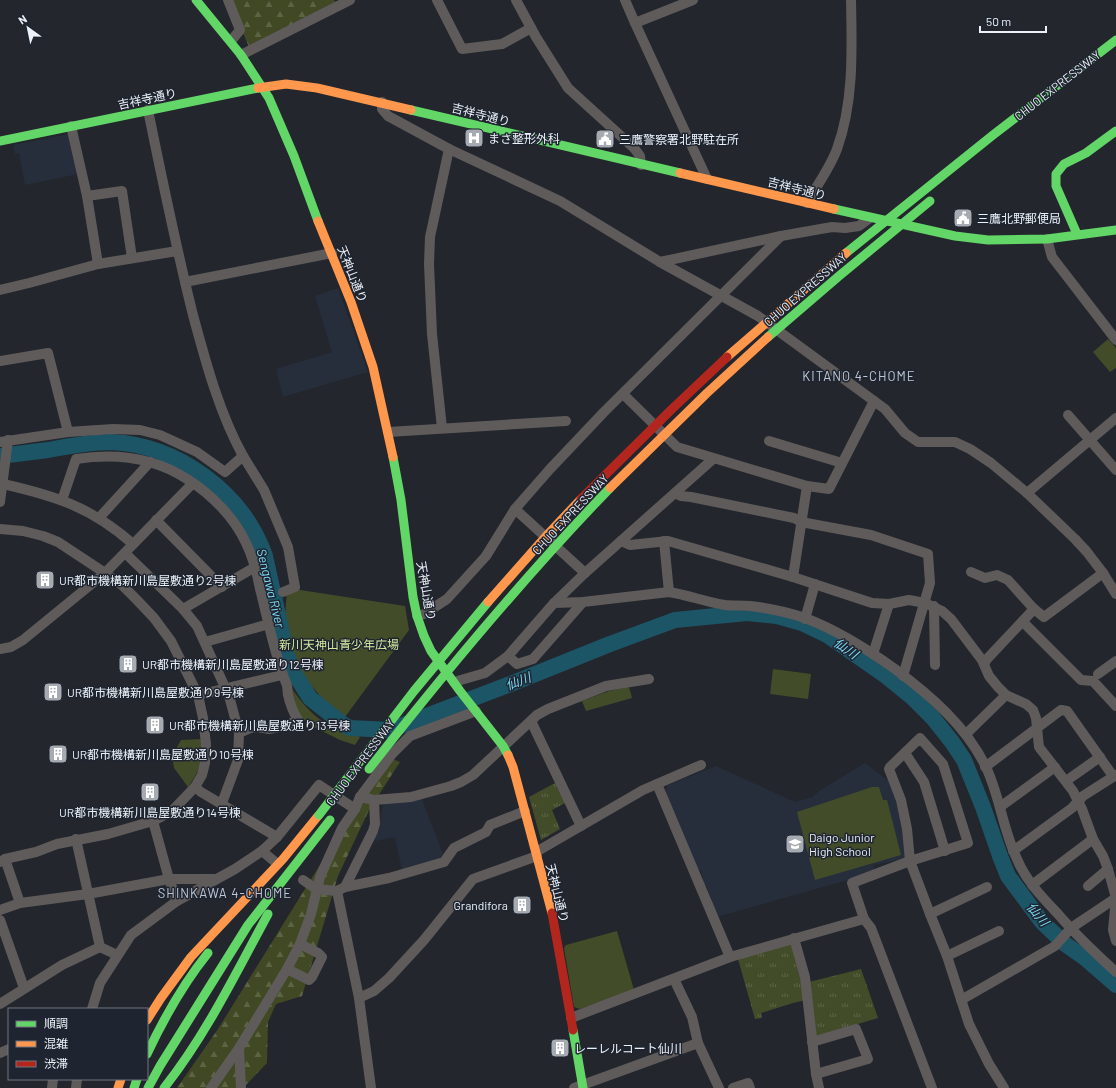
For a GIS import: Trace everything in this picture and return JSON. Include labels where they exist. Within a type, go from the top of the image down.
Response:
[{"type":"main road","name":"天神山通り","points":[[196,0],[231,41],[269,98],[294,156],[305,188],[352,302],[373,366],[388,432],[401,500],[417,616],[428,645],[460,691],[503,746],[513,767],[551,908],[571,1018],[580,1087]]},
{"type":"main road","name":"CHUO EXPRESSWAY","points":[[148,1018],[166,989],[190,957],[278,864],[319,815],[381,732],[455,641],[527,557],[584,496],[655,424],[707,375],[841,256],[1021,112],[1116,40]]},
{"type":"main road","name":"吉祥寺通り","points":[[0,141],[262,87],[286,84],[317,88],[382,102],[641,165],[954,236],[988,240],[1047,239],[1116,230]]},
{"type":"main road","points":[[1077,234],[1056,186],[1056,174],[1064,164],[1092,149],[1116,131]]},
{"type":"main road","name":"CHUO EXPRESSWAY","points":[[363,776],[429,692],[501,607],[583,516],[707,392],[852,264],[939,194]]},
{"type":"main road","name":"CHUO EXPRESSWAY","points":[[148,1088],[237,941],[349,794]]},
{"type":"main road","points":[[239,921],[306,852]]},
{"type":"main road","points":[[164,1088],[227,991],[275,901],[306,852]]},
{"type":"main road","points":[[148,1052],[164,1019],[192,975],[216,945]]},
{"type":"street","points":[[228,0],[240,30],[231,41]]},
{"type":"street","points":[[241,55],[350,0]]},
{"type":"street","points":[[437,0],[462,49],[502,44],[531,28]]},
{"type":"street","points":[[516,0],[531,28],[568,88],[634,148],[640,156],[641,165]]},
{"type":"street","points":[[625,0],[634,23],[707,179]]},
{"type":"street","points":[[634,23],[693,0]]},
{"type":"street","points":[[807,202],[823,177],[837,150],[844,123],[851,84],[851,0]]},
{"type":"street","points":[[382,102],[382,109],[388,116],[449,149],[560,201],[660,262],[758,316],[885,409],[905,433],[918,442],[955,442],[970,448],[1027,493],[1075,539],[1103,573],[1116,594]]},
{"type":"street","points":[[148,110],[177,251],[208,372],[232,435],[264,490],[288,548],[295,586],[283,592]]},
{"type":"street","points":[[71,126],[87,196],[98,264]]},
{"type":"street","points":[[442,428],[432,334],[429,281],[430,237],[449,149]]},
{"type":"street","points":[[87,196],[122,191],[132,258]]},
{"type":"street","points":[[660,262],[781,236],[832,227],[845,228],[859,226],[870,218]]},
{"type":"street","points":[[417,616],[424,614],[447,599],[486,556],[516,508],[531,489],[575,442],[781,236]]},
{"type":"street","points":[[1047,239],[1052,257],[1116,340]]},
{"type":"street","points":[[0,290],[29,284],[98,264],[177,251]]},
{"type":"street","points":[[185,282],[332,253]]},
{"type":"street","points":[[0,361],[48,353],[68,432]]},
{"type":"street","points":[[623,394],[677,447],[807,486],[829,489],[874,401]]},
{"type":"street","points":[[1068,415],[1116,470]]},
{"type":"street","points":[[1027,493],[1116,418]]},
{"type":"street","points":[[388,432],[566,421]]},
{"type":"street","points":[[0,502],[6,462],[5,443],[68,432],[113,429],[140,430],[160,435],[197,452],[225,472],[243,456]]},
{"type":"street","points":[[769,441],[842,463]]},
{"type":"street","points":[[62,500],[76,459],[94,456],[123,456],[150,462],[180,474],[215,500],[231,519],[246,542],[255,567],[282,675],[287,685],[289,699],[298,720],[285,726],[268,729],[258,727],[251,728],[239,733]]},
{"type":"street","points":[[454,682],[485,673],[508,656],[554,603],[585,573],[713,459]]},
{"type":"street","points":[[99,518],[150,462]]},
{"type":"street","points":[[0,649],[11,646],[23,640],[105,573],[193,483]]},
{"type":"street","points":[[793,577],[807,486]]},
{"type":"street","points":[[1,491],[62,500],[99,518],[133,544]]},
{"type":"street","points":[[675,493],[681,496],[794,518],[801,522],[871,535],[928,554],[930,583],[929,604],[935,665]]},
{"type":"street","points":[[516,508],[585,573]]},
{"type":"street","points":[[156,520],[222,586]]},
{"type":"street","points":[[0,529],[23,531],[43,536],[58,542],[123,586],[163,629],[171,641],[198,695],[205,733],[206,753],[202,774],[195,787],[172,811],[153,820],[108,834],[76,839],[3,861],[20,902]]},
{"type":"street","points":[[620,541],[630,545],[664,541],[686,545],[793,577],[872,603],[889,604],[909,600],[929,604],[951,619],[984,664],[991,679],[1006,696],[1026,704],[1033,710],[1036,718],[1039,747],[1066,781],[1079,801],[1093,839],[1103,856],[1108,869],[1116,898],[1113,930],[1116,941]]},
{"type":"street","points":[[664,541],[669,592]]},
{"type":"street","points":[[125,553],[183,609],[197,626],[226,688],[239,733],[238,760],[222,803]]},
{"type":"street","points":[[183,609],[255,567]]},
{"type":"street","points":[[971,572],[985,578],[997,575],[1008,580],[1034,609],[1044,617],[1103,573]]},
{"type":"street","points":[[805,619],[814,584]]},
{"type":"street","points":[[554,603],[583,602],[669,592],[725,605],[748,605],[765,608],[805,619],[840,635],[873,654],[935,701],[966,734],[985,767],[1000,807],[1013,851],[1023,873],[1069,930],[1082,942],[1114,966]]},
{"type":"street","points":[[508,656],[517,664],[533,659],[583,602]]},
{"type":"street","points":[[873,654],[889,604]]},
{"type":"street","points":[[903,676],[929,604]]},
{"type":"street","points":[[984,664],[1034,609]]},
{"type":"street","points":[[1023,622],[1081,680],[1093,681],[1116,706]]},
{"type":"street","points":[[205,642],[269,624]]},
{"type":"street","points":[[1098,674],[1116,661]]},
{"type":"street","points":[[198,695],[282,675]]},
{"type":"street","points":[[360,797],[374,800],[411,796],[451,786],[473,775],[537,715],[548,709],[606,686],[649,679]]},
{"type":"street","points":[[966,734],[1006,696]]},
{"type":"street","points":[[211,1088],[239,1048],[287,969],[300,944],[311,914],[316,888],[332,848],[360,797],[392,754],[410,736],[475,710]]},
{"type":"street","points":[[985,767],[1061,710],[1067,711],[1115,776],[1083,796],[1072,808],[1013,851]]},
{"type":"street","points":[[531,721],[581,826]]},
{"type":"street","points":[[929,1087],[871,928],[864,919],[852,883],[910,861],[968,843],[943,764],[920,738],[889,769],[901,800],[907,829],[910,861],[947,956],[969,1024],[989,1064],[1004,1088]]},
{"type":"street","points":[[905,753],[924,782],[945,851]]},
{"type":"street","points":[[1066,781],[1100,757]]},
{"type":"street","points":[[359,998],[374,991],[389,978],[424,940],[473,879],[536,854],[637,794],[701,765]]},
{"type":"street","points":[[1000,807],[1055,767]]},
{"type":"street","points":[[657,784],[730,957]]},
{"type":"street","points":[[92,1008],[100,983],[131,935],[177,901],[235,869],[262,851],[278,837],[319,785],[354,809]]},
{"type":"street","points":[[195,787],[278,837]]},
{"type":"street","points":[[371,1088],[359,998],[341,888],[373,832],[375,824],[374,800]]},
{"type":"street","points":[[303,880],[316,888],[341,888],[390,878],[444,862],[454,848],[486,832],[490,825],[525,810]]},
{"type":"street","points":[[153,820],[169,879],[177,901]]},
{"type":"street","points":[[76,839],[100,947]]},
{"type":"street","points":[[1032,885],[1093,839]]},
{"type":"street","points":[[262,851],[274,861]]},
{"type":"street","points":[[1088,886],[1108,869]]},
{"type":"street","points":[[0,910],[20,902],[88,894],[169,879],[215,879]]},
{"type":"street","points":[[930,914],[987,887]]},
{"type":"street","points":[[961,1000],[1056,944],[1069,930],[1116,898]]},
{"type":"street","points":[[571,1018],[730,957],[864,919]]},
{"type":"street","points":[[0,920],[24,988]]},
{"type":"street","points":[[947,956],[999,931]]},
{"type":"street","points":[[794,938],[805,977],[809,1000],[812,1042],[819,1088]]},
{"type":"street","points":[[287,969],[309,980],[312,977],[322,957],[318,953],[300,944]]},
{"type":"street","points":[[100,947],[117,955]]},
{"type":"street","points":[[0,1004],[62,965],[100,947]]},
{"type":"street","points":[[674,979],[692,1017],[698,1043],[719,1088]]},
{"type":"street","points":[[812,1042],[856,1029],[868,1059],[816,1074]]},
{"type":"street","points":[[580,1087],[698,1043]]},
{"type":"street","points":[[239,1048],[241,1088]]},
{"type":"street","points":[[733,1088],[748,1083],[750,1088]]},
{"type":"shaded area","points":[[69,134],[78,174],[25,185],[19,153],[15,154],[13,145]]},
{"type":"shaded area","points":[[338,288],[368,372],[283,397],[276,369],[332,352],[315,296]]},
{"type":"shaded area","name":"Daigo Junior High School","points":[[865,763],[890,782],[897,802],[905,859],[873,865],[874,870],[848,880],[717,917],[707,887],[704,885],[702,880],[703,878],[701,871],[697,869],[665,793],[668,785],[716,766],[795,802],[812,797],[819,791]]},
{"type":"shaded area","points":[[421,797],[443,854],[436,861],[402,870],[395,837],[376,841],[374,839],[379,830],[383,803]]},
{"type":"green space","points":[[229,0],[334,0],[336,4],[249,47]]},
{"type":"green space","points":[[1108,339],[1116,348],[1116,368],[1110,372],[1093,352]]},
{"type":"green space","name":"新川天神山青少年広場","points":[[287,588],[405,606],[409,630],[345,717],[322,698],[295,667],[285,619]]},
{"type":"green space","points":[[773,669],[811,674],[808,699],[770,694]]},
{"type":"green space","points":[[629,687],[632,698],[586,711],[582,701],[609,691]]},
{"type":"green space","points":[[292,689],[309,710],[322,721],[360,737],[355,745],[340,740],[312,726],[301,717],[291,699]]},
{"type":"green space","points":[[202,739],[200,764],[196,775],[188,787],[174,768],[172,756],[181,740]]},
{"type":"green space","points":[[387,757],[400,762],[369,810],[338,876],[302,996],[276,1004],[268,1022],[267,1063],[243,1088],[177,1088],[218,1029]]},
{"type":"green space","points":[[555,783],[565,803],[552,810],[560,829],[541,840],[529,797]]},
{"type":"green space","points":[[872,787],[879,787],[883,800],[887,800],[901,855],[815,880],[797,812]]},
{"type":"green space","points":[[617,931],[634,990],[580,1009],[574,1007],[564,948],[566,945]]},
{"type":"green space","points":[[792,943],[806,1000],[761,1013],[762,1018],[755,1019],[738,959]]},
{"type":"green space","points":[[861,969],[878,1018],[817,1036],[814,1035],[809,982]]},
{"type":"waterway","name":"仙川","points":[[0,456],[87,443],[111,442],[136,445],[160,452],[205,476],[224,493],[241,512],[255,533],[265,556],[287,656],[294,673],[310,698],[350,728],[390,730],[675,620],[747,613],[777,616],[802,623],[827,635],[886,676],[912,697],[933,718],[964,760],[1008,876],[1042,922],[1065,944],[1085,958],[1116,985]]},
{"type":"traffic: fast","points":[[196,0],[241,55],[269,98],[294,156],[318,221]]},
{"type":"traffic: fast","points":[[846,253],[993,135],[1116,40]]},
{"type":"traffic: fast","points":[[0,141],[258,88]]},
{"type":"traffic: fast","points":[[411,110],[680,173]]},
{"type":"traffic: fast","points":[[1077,234],[1056,186],[1056,174],[1064,164],[1086,153],[1116,131]]},
{"type":"traffic: fast","points":[[768,337],[930,201]]},
{"type":"traffic: fast","points":[[834,209],[955,236],[988,240],[1047,239],[1116,230]]},
{"type":"traffic: fast","points":[[393,457],[401,500],[413,597],[417,616],[424,636],[431,651],[503,746],[508,755]]},
{"type":"traffic: fast","points":[[369,769],[516,590],[610,488]]},
{"type":"traffic: fast","points":[[319,815],[414,691],[488,602]]},
{"type":"traffic: fast","points":[[148,1088],[160,1066],[248,925],[330,820]]},
{"type":"traffic: fast","points":[[164,1088],[207,1025],[268,914]]},
{"type":"traffic: fast","points":[[148,1052],[174,1002],[208,953]]},
{"type":"traffic: fast","points":[[573,1030],[583,1088]]},
{"type":"traffic: fast","points":[[134,1088],[137,1080]]},
{"type":"traffic: slow","points":[[258,88],[286,84],[317,88],[411,110]]},
{"type":"traffic: slow","points":[[680,173],[834,209]]},
{"type":"traffic: slow","points":[[318,221],[351,302],[373,367],[393,457]]},
{"type":"traffic: slow","points":[[727,357],[846,253]]},
{"type":"traffic: slow","points":[[610,488],[707,393],[768,337]]},
{"type":"traffic: slow","points":[[488,602],[581,499]]},
{"type":"traffic: slow","points":[[508,755],[513,767],[552,913]]},
{"type":"traffic: slow","points":[[148,1018],[191,957],[283,859],[318,816]]},
{"type":"traffic: slow","points":[[118,1088],[121,1080]]},
{"type":"traffic: jam","points":[[581,499],[727,357]]},
{"type":"traffic: jam","points":[[552,913],[573,1030]]},
{"type":"place","name":"まさ整形外科","points":[[474,138]]},
{"type":"place","name":"三鷹警察署北野駐在所","points":[[605,139]]},
{"type":"place","name":"三鷹北野郵便局","points":[[963,218]]},
{"type":"place","name":"UR都市機構新川島屋敷通り2号棟","points":[[45,580]]},
{"type":"place","name":"UR都市機構新川島屋敷通り12号棟","points":[[128,664]]},
{"type":"place","name":"UR都市機構新川島屋敷通り9号棟","points":[[53,692]]},
{"type":"place","name":"UR都市機構新川島屋敷通り13号棟","points":[[155,725]]},
{"type":"place","name":"UR都市機構新川島屋敷通り10号棟","points":[[58,754]]},
{"type":"place","name":"UR都市機構新川島屋敷通り14号棟","points":[[150,792]]},
{"type":"place","name":"Daigo Junior High School","points":[[795,844]]},
{"type":"place","name":"Grandifora","points":[[522,905]]},
{"type":"place","name":"レーレルコート仙川","points":[[560,1048]]},
{"type":"district","name":"KITANO 4-CHOME","points":[[859,376]]},
{"type":"district","name":"SHINKAWA 4-CHOME","points":[[225,893]]},
{"type":"water label","name":"Sengawa River","points":[[271,588]]}]
